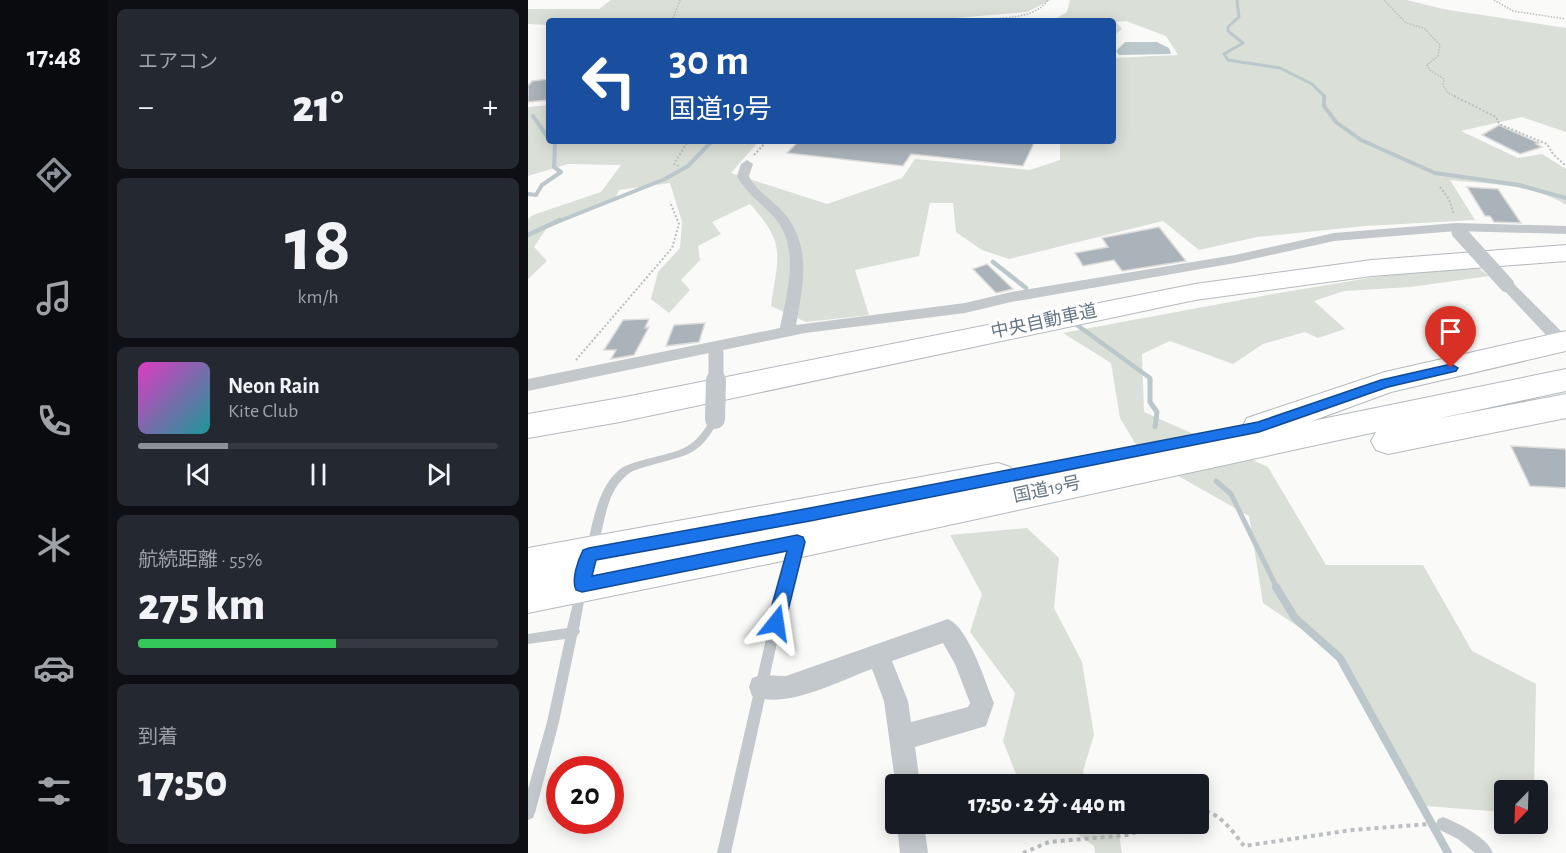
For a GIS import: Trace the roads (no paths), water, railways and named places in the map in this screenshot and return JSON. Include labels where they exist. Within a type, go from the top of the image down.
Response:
[{"type":"highway","name":"中央自動車道","points":[[528,410],[641,391],[1187,279],[1362,256],[1566,242]]},
{"type":"highway","name":"中央自動車道","points":[[528,426],[620,410],[1195,292],[1372,268],[1566,252]]},
{"type":"highway","name":"国道19号","points":[[528,595],[585,570],[810,514],[1259,427],[1394,397],[1565,348]]},
{"type":"highway","name":"国道19号","points":[[528,565],[585,570],[797,542],[1566,380]]},
{"type":"highway","points":[[1301,436],[1389,441],[1566,406]]},
{"type":"street","points":[[747,164],[743,176],[748,187],[780,216],[795,240],[798,276],[788,331]]},
{"type":"street","points":[[528,385],[716,349],[788,331],[965,308],[1011,297],[1235,259],[1334,237],[1410,229],[1566,230]]},
{"type":"street","points":[[1457,230],[1565,348]]},
{"type":"street","points":[[715,419],[716,349]]},
{"type":"street","points":[[761,687],[786,688],[948,630],[964,658],[982,703],[977,717],[901,738]]},
{"type":"street","points":[[878,655],[896,701],[906,774]]},
{"type":"street","points":[[912,834],[914,853]]},
{"type":"lane","points":[[528,813],[553,722],[574,632],[585,570],[605,499],[623,472],[651,461],[688,452],[709,434],[715,419]]},
{"type":"lane","points":[[724,853],[761,687],[797,542]]},
{"type":"lane","points":[[528,639],[574,632]]},
{"type":"lane","points":[[1443,824],[1463,834],[1486,853]]},
{"type":"waterway","points":[[1237,0],[1239,17],[1228,27],[1228,31],[1243,43],[1224,54],[1228,60],[1280,68],[1312,84],[1324,96]]},
{"type":"waterway","points":[[1324,96],[1324,106],[1336,122],[1361,140],[1435,173],[1519,185],[1566,198]]},
{"type":"waterway","points":[[533,116],[546,135]]},
{"type":"waterway","points":[[528,194],[536,195],[542,185],[561,172],[554,167],[555,144]]},
{"type":"waterway","points":[[557,222],[665,179],[688,166],[709,144]]},
{"type":"waterway","points":[[528,235],[560,220]]},
{"type":"waterway","points":[[993,262],[1026,288]]},
{"type":"waterway","points":[[1077,325],[1150,378],[1150,402],[1157,412],[1155,427]]},
{"type":"waterway","points":[[1216,481],[1231,494],[1277,588]]},
{"type":"waterway","points":[[1276,587],[1295,618],[1340,658],[1448,853]]}]
